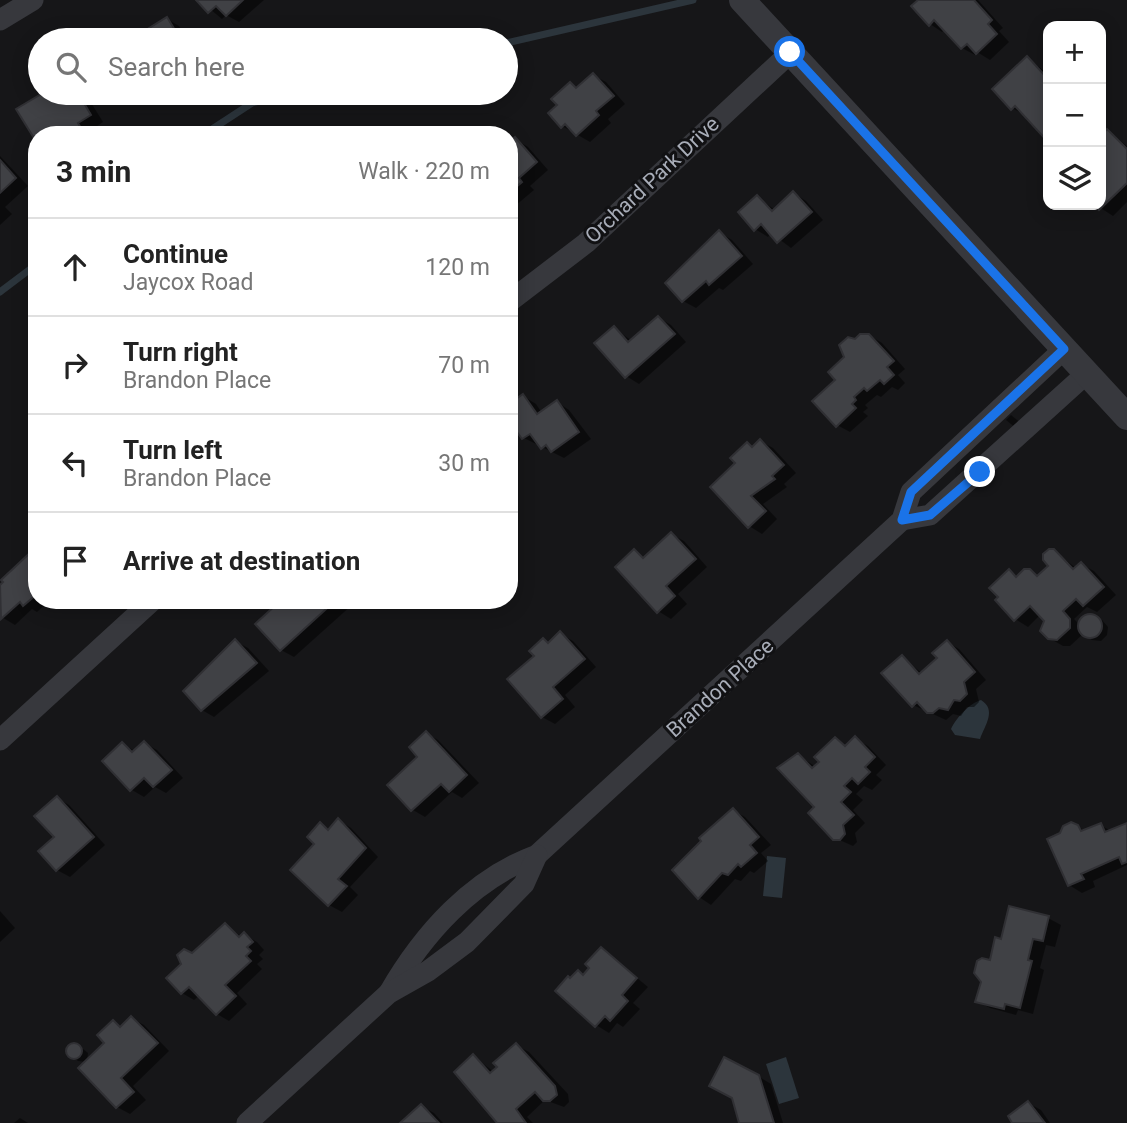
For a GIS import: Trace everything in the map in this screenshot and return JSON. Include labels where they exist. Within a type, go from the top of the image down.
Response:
[{"type":"street","points":[[0,20],[33,0]]},
{"type":"street","points":[[742,0],[1127,417]]},
{"type":"street","name":"Orchard Park Drive","points":[[518,295],[586,243],[790,52]]},
{"type":"street","name":"Brandon Place","points":[[389,993],[412,953],[443,919],[507,866],[537,855],[902,520],[911,492],[1064,349]]},
{"type":"street","name":"Brandon Place","points":[[902,520],[930,515],[1086,374]]},
{"type":"street","points":[[0,740],[143,609]]},
{"type":"street","name":"Brandon Place","points":[[247,1123],[389,993],[428,971],[467,942],[524,884],[537,855]]},
{"type":"shaded area","points":[[981,700],[986,704],[989,713],[980,739],[955,735],[951,729],[956,720]]},
{"type":"shaded area","points":[[767,856],[786,858],[782,898],[763,896]]},
{"type":"shaded area","points":[[786,1057],[799,1098],[779,1104],[766,1064]]},
{"type":"building","points":[[196,0],[243,0],[226,16],[216,6],[208,13]]},
{"type":"building","points":[[918,0],[974,0],[992,20],[988,24],[997,34],[976,54],[967,44],[961,49],[934,20],[929,26],[911,6]]},
{"type":"building","points":[[167,17],[174,28],[149,28]]},
{"type":"building","points":[[1027,56],[1043,74],[1043,137],[1015,106],[1011,110],[992,89]]},
{"type":"building","points":[[593,73],[614,96],[596,111],[599,115],[576,136],[565,124],[561,128],[548,113],[557,105],[551,99],[570,82],[576,88]]},
{"type":"building","points":[[28,102],[28,105],[85,105],[91,115],[78,123],[80,126],[28,126],[28,128],[16,109]]},
{"type":"building","points":[[1106,130],[1127,149],[1127,183],[1106,203],[1106,147]]},
{"type":"building","points":[[518,140],[537,162],[519,178],[522,182],[518,185]]},
{"type":"building","points":[[0,160],[16,178],[0,193]]},
{"type":"building","points":[[793,191],[812,212],[777,243],[761,224],[754,231],[738,212],[757,195],[772,211]]},
{"type":"building","points":[[719,230],[742,256],[709,285],[706,281],[682,302],[665,283]]},
{"type":"building","points":[[658,316],[675,334],[625,378],[594,343],[614,326],[628,342]]},
{"type":"building","points":[[860,334],[869,334],[894,361],[887,367],[894,375],[884,384],[880,380],[867,391],[864,388],[854,397],[856,400],[852,404],[856,408],[836,427],[812,401],[835,380],[828,372],[844,357],[839,345],[848,337],[855,339]]},
{"type":"building","points":[[523,394],[537,414],[557,400],[579,432],[551,452],[546,445],[541,449],[530,434],[522,439],[518,433],[518,398]]},
{"type":"building","points":[[760,439],[784,465],[772,476],[775,479],[751,496],[766,511],[748,528],[710,487],[735,463],[730,458],[747,442],[752,447]]},
{"type":"building","points":[[671,532],[696,559],[666,586],[675,596],[657,613],[615,567],[634,549],[643,558]]},
{"type":"building","points":[[1054,549],[1073,569],[1081,562],[1104,587],[1083,606],[1076,599],[1063,611],[1070,619],[1070,628],[1057,640],[1048,639],[1040,631],[1044,621],[1030,606],[1014,621],[995,600],[998,597],[989,588],[1009,569],[1016,577],[1024,569],[1030,569],[1037,576],[1048,566],[1043,560],[1043,554]]},
{"type":"building","points":[[28,555],[28,602],[23,606],[20,602],[1,619],[0,585],[3,582],[1,580]]},
{"type":"building","points":[[272,609],[326,609],[280,651],[255,624]]},
{"type":"building","points":[[1090,614],[1099,617],[1102,626],[1099,635],[1090,638],[1081,635],[1078,626],[1081,617]]},
{"type":"building","points":[[560,631],[585,659],[553,687],[563,699],[541,718],[507,679],[534,656],[529,651],[543,638],[548,643]]},
{"type":"building","points":[[235,639],[257,663],[201,711],[183,691]]},
{"type":"building","points":[[947,640],[975,672],[964,682],[967,694],[960,701],[954,700],[948,710],[939,708],[933,713],[927,713],[917,702],[912,707],[881,673],[902,655],[919,674],[937,658],[932,653]]},
{"type":"building","points":[[426,731],[467,775],[449,792],[441,784],[411,811],[387,785],[417,757],[409,747]]},
{"type":"building","points":[[855,736],[875,757],[865,767],[870,772],[858,784],[852,778],[844,786],[851,792],[841,802],[854,815],[843,825],[845,834],[840,840],[833,840],[808,813],[814,807],[777,768],[798,753],[812,768],[819,762],[814,757],[835,737],[845,746]]},
{"type":"building","points":[[144,741],[172,770],[153,787],[144,778],[130,791],[102,761],[122,742],[132,752]]},
{"type":"building","points":[[57,796],[94,837],[56,871],[38,851],[54,837],[34,816]]},
{"type":"building","points":[[733,808],[759,837],[750,845],[757,853],[741,867],[738,864],[728,875],[722,873],[698,899],[672,870],[701,841],[699,838]]},
{"type":"building","points":[[338,818],[366,848],[338,879],[347,886],[328,906],[290,870],[314,844],[307,837],[320,822],[328,830]]},
{"type":"building","points":[[1071,822],[1078,825],[1081,831],[1101,823],[1105,832],[1127,823],[1127,862],[1122,864],[1119,857],[1081,874],[1084,879],[1068,886],[1047,839],[1060,833],[1063,826]]},
{"type":"building","points":[[1009,906],[1049,916],[1043,941],[1033,939],[1028,960],[1032,961],[1020,1008],[1005,1004],[1004,1009],[975,1002],[981,982],[974,973],[977,961],[982,958],[990,960],[995,937],[1001,939]]},
{"type":"building","points":[[225,923],[239,937],[244,932],[253,942],[247,947],[251,951],[246,956],[251,961],[225,985],[236,996],[216,1015],[189,987],[181,994],[166,978],[181,964],[177,955],[184,949],[192,953]]},
{"type":"building","points":[[601,947],[637,978],[622,995],[628,1001],[610,1021],[605,1016],[595,1027],[555,991],[568,976],[570,978],[578,970],[583,975],[589,968],[585,964]]},
{"type":"building","points":[[131,1016],[158,1043],[121,1078],[134,1092],[116,1108],[78,1068],[104,1043],[97,1035],[113,1020],[120,1027]]},
{"type":"building","points":[[71,1043],[77,1043],[82,1051],[80,1057],[71,1059],[66,1054],[66,1048]]},
{"type":"building","points":[[516,1043],[555,1086],[557,1095],[550,1101],[543,1101],[535,1092],[516,1109],[526,1123],[497,1123],[454,1072],[473,1054],[490,1073],[497,1067],[493,1063]]},
{"type":"building","points":[[724,1057],[759,1075],[774,1123],[739,1123],[732,1098],[709,1086]]},
{"type":"building","points":[[1028,1101],[1045,1123],[1012,1123],[1008,1116]]},
{"type":"building","points":[[421,1104],[439,1123],[400,1123]]},
{"type":"waterway","points":[[518,40],[693,0]]},
{"type":"waterway","points":[[217,126],[249,105]]},
{"type":"waterway","points":[[0,292],[28,271]]},
{"type":"route","points":[[790,52],[1064,349],[911,492],[902,520],[930,515],[980,472]]}]
